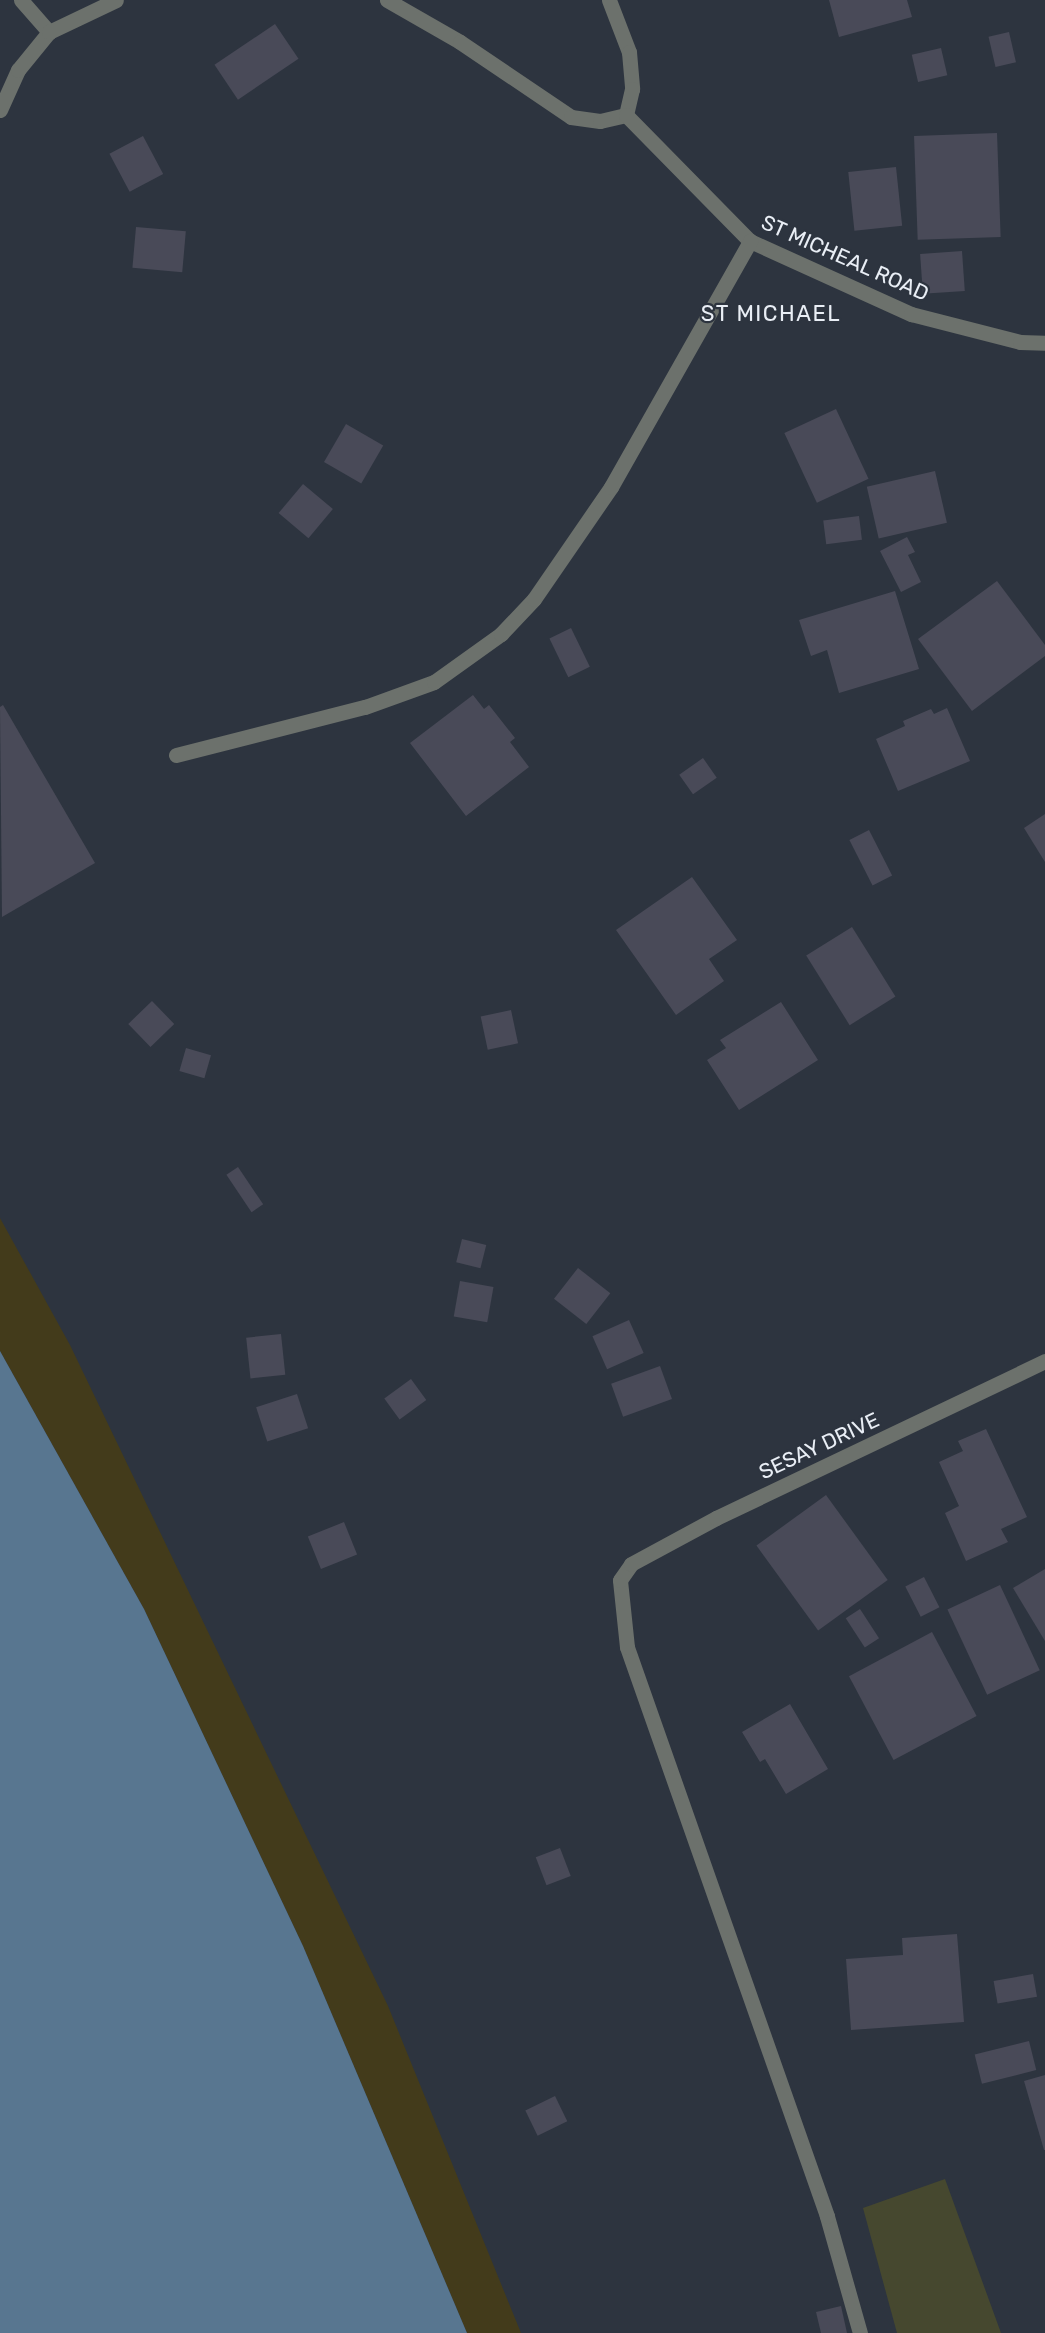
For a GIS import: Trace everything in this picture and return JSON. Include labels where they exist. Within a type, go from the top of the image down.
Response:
[{"type":"street","points":[[21,0],[49,32]]},
{"type":"street","points":[[0,110],[18,70],[49,32],[116,0]]},
{"type":"street","points":[[387,0],[460,42],[571,117],[600,121],[626,115],[632,89],[629,52],[609,0]]},
{"type":"street","name":"ST MICHEAL ROAD","points":[[626,115],[750,241],[911,314],[1020,342],[1045,343]]},
{"type":"street","points":[[176,755],[365,707],[434,682],[501,633],[534,599],[611,487],[750,241]]},
{"type":"street","name":"SESAY DRIVE","points":[[860,2333],[827,2216],[627,1647],[620,1580],[632,1564],[716,1518],[1045,1361]]},
{"type":"green space","points":[[945,2179],[1001,2333],[897,2333],[863,2208]]},
{"type":"sand","points":[[0,1218],[70,1345],[388,2006],[521,2333],[467,2333],[303,1946],[144,1609],[0,1351]]},
{"type":"water","points":[[0,1351],[144,1609],[303,1946],[467,2333],[0,2333]]},
{"type":"building","points":[[829,0],[907,0],[912,17],[839,37]]},
{"type":"building","points":[[275,24],[298,59],[238,100],[214,65]]},
{"type":"building","points":[[1009,32],[1016,62],[996,67],[989,37]]},
{"type":"building","points":[[941,48],[947,75],[918,82],[912,55]]},
{"type":"building","points":[[997,133],[1001,237],[918,240],[914,136]]},
{"type":"building","points":[[143,136],[163,174],[130,192],[109,154]]},
{"type":"building","points":[[896,167],[902,226],[854,231],[848,172]]},
{"type":"building","points":[[136,227],[186,231],[182,272],[132,268]]},
{"type":"building","points":[[962,251],[965,291],[923,294],[920,254]]},
{"type":"building","points":[[836,409],[869,479],[817,503],[784,433]]},
{"type":"building","points":[[346,424],[383,446],[361,484],[324,462]]},
{"type":"building","points":[[935,471],[947,523],[879,538],[867,487]]},
{"type":"building","points":[[303,484],[333,509],[308,538],[279,513]]},
{"type":"building","points":[[859,516],[862,540],[826,544],[823,520]]},
{"type":"building","points":[[907,537],[915,552],[908,555],[921,582],[901,592],[880,551]]},
{"type":"building","points":[[997,581],[1045,645],[1045,656],[972,711],[918,639]]},
{"type":"building","points":[[895,591],[919,669],[839,693],[827,650],[811,656],[799,620]]},
{"type":"building","points":[[571,628],[590,667],[568,677],[549,639]]},
{"type":"building","points":[[473,695],[484,709],[489,705],[515,738],[510,742],[529,767],[466,816],[410,743]]},
{"type":"building","points":[[3,705],[95,863],[2,917],[0,707]]},
{"type":"building","points":[[947,708],[970,761],[898,791],[876,739],[905,726],[903,721],[931,709],[934,714]]},
{"type":"building","points":[[703,758],[717,778],[693,794],[679,775]]},
{"type":"building","points":[[1045,814],[1045,862],[1024,828]]},
{"type":"building","points":[[869,830],[892,875],[873,885],[849,840]]},
{"type":"building","points":[[692,877],[737,940],[709,959],[724,981],[676,1015],[616,930]]},
{"type":"building","points":[[852,927],[895,997],[850,1025],[806,956]]},
{"type":"building","points":[[152,1001],[174,1024],[150,1047],[128,1024]]},
{"type":"building","points":[[781,1002],[818,1060],[739,1110],[707,1060],[726,1048],[720,1040]]},
{"type":"building","points":[[511,1010],[518,1043],[488,1050],[481,1016]]},
{"type":"building","points":[[186,1048],[211,1055],[204,1078],[179,1071]]},
{"type":"building","points":[[238,1167],[263,1204],[252,1212],[226,1175]]},
{"type":"building","points":[[462,1239],[486,1245],[480,1268],[456,1262]]},
{"type":"building","points":[[578,1268],[610,1293],[586,1324],[554,1299]]},
{"type":"building","points":[[460,1281],[493,1287],[487,1322],[454,1316]]},
{"type":"building","points":[[629,1320],[644,1353],[607,1369],[592,1336]]},
{"type":"building","points":[[281,1334],[285,1375],[250,1378],[246,1338]]},
{"type":"building","points":[[660,1366],[672,1399],[623,1417],[611,1384]]},
{"type":"building","points":[[411,1379],[426,1400],[400,1419],[384,1398]]},
{"type":"building","points":[[297,1394],[308,1428],[267,1442],[256,1407]]},
{"type":"building","points":[[986,1429],[1027,1517],[1001,1529],[1008,1542],[966,1561],[945,1513],[959,1506],[939,1462],[963,1451],[958,1441]]},
{"type":"building","points":[[826,1495],[888,1580],[818,1630],[756,1546]]},
{"type":"building","points":[[344,1522],[357,1554],[321,1569],[308,1537]]},
{"type":"building","points":[[1045,1569],[1045,1641],[1013,1588]]},
{"type":"building","points":[[924,1577],[939,1607],[921,1617],[905,1587]]},
{"type":"building","points":[[1000,1585],[1040,1670],[987,1695],[947,1610]]},
{"type":"building","points":[[860,1609],[879,1638],[865,1648],[846,1618]]},
{"type":"building","points":[[932,1632],[977,1716],[894,1760],[849,1676]]},
{"type":"building","points":[[790,1704],[828,1769],[786,1794],[765,1759],[760,1762],[742,1732]]},
{"type":"building","points":[[560,1848],[571,1876],[546,1885],[536,1857]]},
{"type":"building","points":[[957,1934],[964,2022],[851,2030],[846,1959],[903,1955],[902,1938]]},
{"type":"building","points":[[1033,1974],[1037,1997],[998,2004],[994,1981]]},
{"type":"building","points":[[1029,2041],[1036,2070],[982,2084],[975,2055]]},
{"type":"building","points":[[1045,2075],[1045,2150],[1044,2150],[1024,2081]]},
{"type":"building","points":[[555,2096],[567,2121],[538,2136],[525,2110]]},
{"type":"building","points":[[841,2306],[847,2333],[821,2333],[816,2312]]},
{"type":"district","name":"ST MICHAEL","points":[[771,314]]}]
